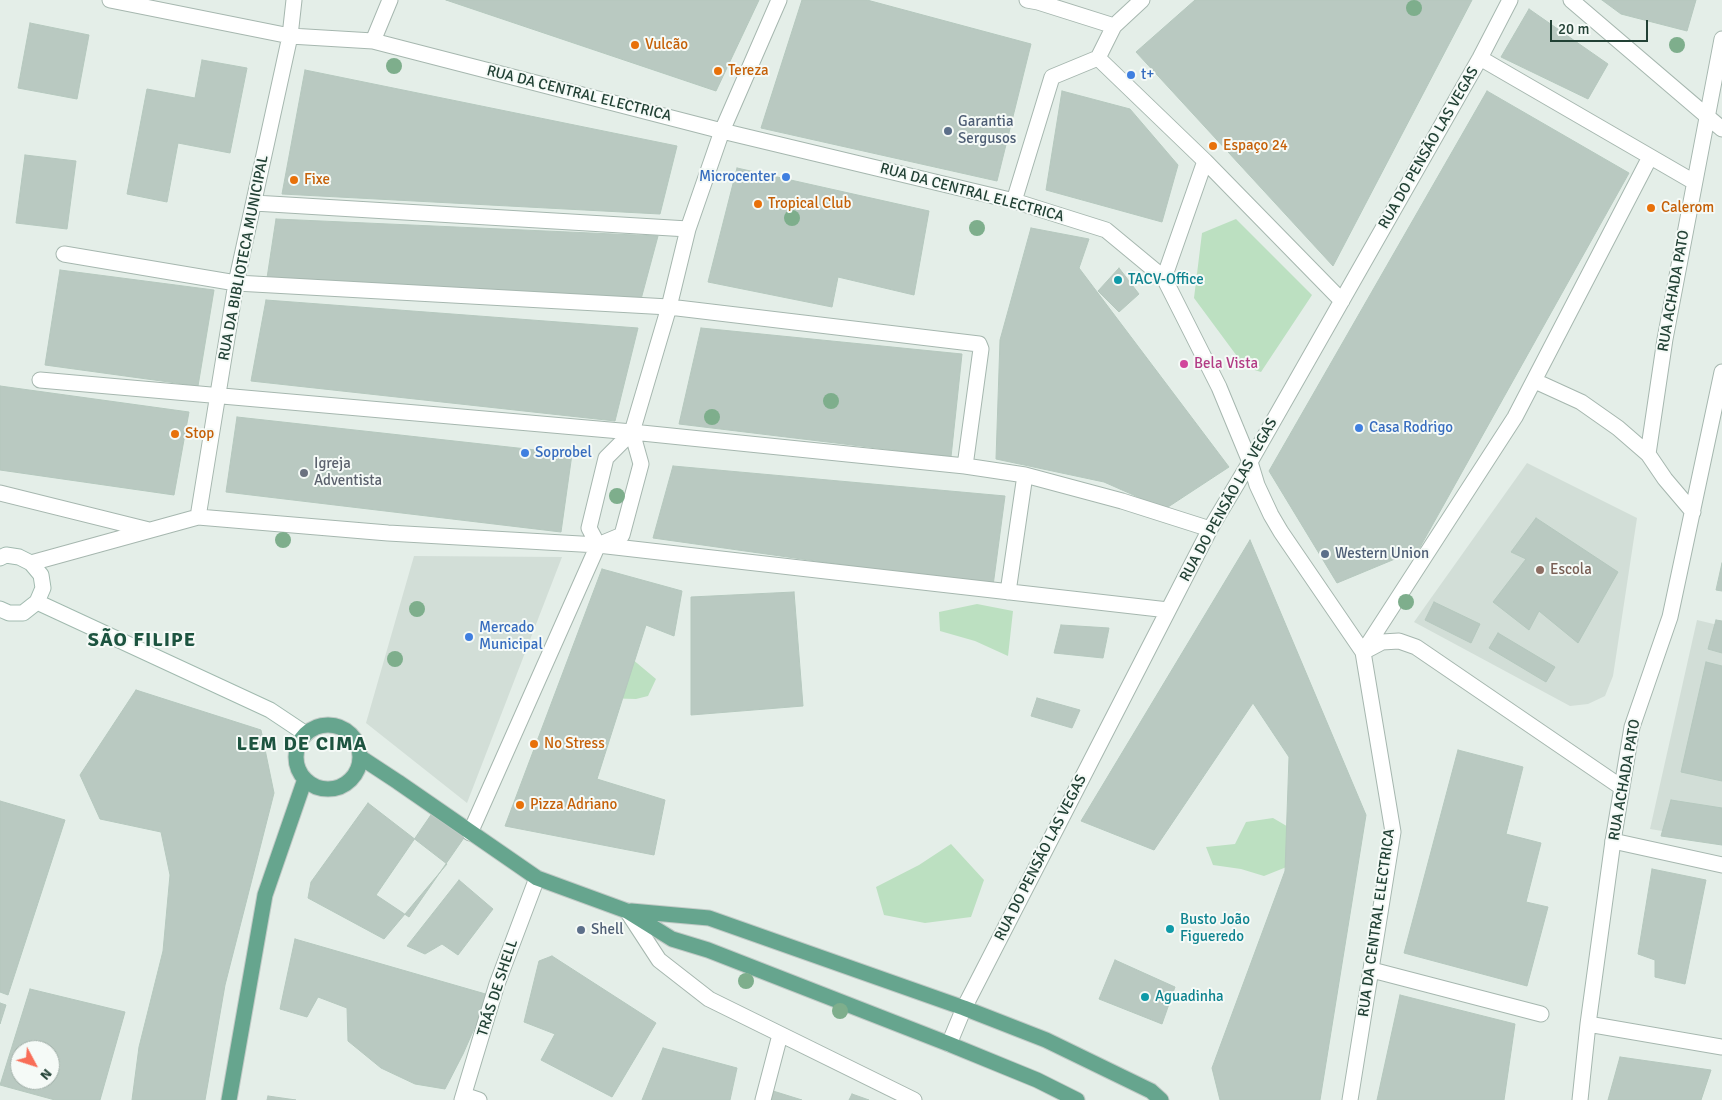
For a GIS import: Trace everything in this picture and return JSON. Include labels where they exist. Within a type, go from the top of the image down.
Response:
[{"type":"main road","points":[[328,725],[340,728],[351,734],[358,745],[360,757],[358,769],[350,780],[340,787],[327,789],[315,786],[305,779],[298,769],[296,756],[298,744],[306,734],[316,727],[328,725]]},
{"type":"main road","points":[[360,757],[537,878],[627,911],[672,939],[708,950],[949,1044],[1037,1080],[1077,1100]]},
{"type":"main road","points":[[229,1100],[266,895],[305,779]]},
{"type":"main road","points":[[627,911],[709,918],[964,1008],[1046,1040],[1151,1091],[1161,1100]]},
{"type":"street","name":"RUA DA CENTRAL ELECTRICA","points":[[110,0],[290,36],[373,41],[722,131],[1014,201],[1106,230],[1164,278],[1219,387],[1250,462],[1257,485],[1281,532],[1363,652],[1393,832],[1350,1100]]},
{"type":"street","name":"RUA DA BIBLIOTECA MUNICIPAL","points":[[198,517],[236,283],[290,36],[294,0]]},
{"type":"street","points":[[373,41],[390,0]]},
{"type":"street","points":[[598,545],[589,528],[606,458],[632,432],[669,307],[688,230],[722,131],[779,0]]},
{"type":"street","points":[[1014,201],[1052,77],[1098,58],[1114,26],[1142,0]]},
{"type":"street","name":"RUA DO PENSÃO LAS VEGAS","points":[[949,1044],[964,1008],[1210,529],[1480,58],[1510,0]]},
{"type":"street","points":[[1571,0],[1722,129]]},
{"type":"street","points":[[1033,1],[1114,26]]},
{"type":"street","name":"RUA ACHADA PATO","points":[[1648,454],[1665,339],[1722,39]]},
{"type":"street","points":[[1098,58],[1206,161],[1342,301]]},
{"type":"street","points":[[1480,58],[1694,182]]},
{"type":"street","points":[[1363,652],[1535,382],[1650,157]]},
{"type":"street","points":[[1164,278],[1206,161]]},
{"type":"street","points":[[254,203],[688,230]]},
{"type":"street","points":[[64,254],[236,283],[669,307],[979,344],[981,349],[965,466]]},
{"type":"street","name":"RUA ACHADA PATO","points":[[1580,1100],[1588,1024],[1613,841],[1632,727],[1670,618],[1722,372]]},
{"type":"street","points":[[40,380],[632,432],[965,466],[1025,475],[1122,500],[1210,529]]},
{"type":"street","points":[[1535,382],[1581,402],[1618,428],[1648,454],[1665,479],[1693,512]]},
{"type":"street","points":[[470,833],[598,545],[622,535],[640,464],[632,432]]},
{"type":"street","points":[[1008,592],[1025,475]]},
{"type":"street","points":[[0,494],[151,530]]},
{"type":"street","points":[[31,563],[198,517],[388,533],[598,545],[1168,610]]},
{"type":"street","points":[[0,558],[6,555],[19,557],[31,563],[41,575],[43,588],[37,602],[23,613],[0,609]]},
{"type":"street","points":[[37,602],[270,710],[306,734]]},
{"type":"street","points":[[1363,652],[1382,642],[1399,641],[1416,648],[1621,787]]},
{"type":"street","points":[[1613,841],[1722,865]]},
{"type":"street","name":"TRÁS DE SHELL","points":[[463,1098],[497,984],[537,878]]},
{"type":"street","points":[[627,911],[659,960],[709,999],[914,1100]]},
{"type":"street","points":[[1372,970],[1541,1014]]},
{"type":"street","points":[[1588,1024],[1722,1047]]},
{"type":"street","points":[[763,1100],[780,1035]]},
{"type":"street","points":[[463,1098],[479,1100]]},
{"type":"shaded area","name":"Escola","points":[[1527,463],[1637,518],[1613,676],[1605,696],[1588,704],[1570,706],[1414,622]]},
{"type":"shaded area","points":[[414,556],[562,557],[467,803],[366,723]]},
{"type":"shaded area","points":[[1697,620],[1722,626],[1722,841],[1650,829]]},
{"type":"green space","points":[[1236,219],[1312,295],[1261,372],[1245,367],[1194,298],[1202,233]]},
{"type":"green space","points":[[977,604],[1013,611],[1008,656],[975,641],[940,631],[939,612]]},
{"type":"green space","points":[[613,643],[656,679],[648,696],[636,699],[601,698]]},
{"type":"green space","points":[[1273,818],[1302,835],[1299,862],[1264,876],[1241,869],[1213,865],[1206,847],[1235,844],[1246,822]]},
{"type":"green space","points":[[951,844],[984,880],[971,917],[925,923],[884,915],[876,887],[919,865]]},
{"type":"building","points":[[446,0],[759,0],[716,91]]},
{"type":"building","points":[[802,0],[867,0],[1031,44],[997,181],[761,128]]},
{"type":"building","points":[[1195,0],[1472,0],[1333,266],[1136,52]]},
{"type":"building","points":[[1602,0],[1696,0],[1687,31],[1621,14]]},
{"type":"building","points":[[1529,9],[1608,64],[1588,99],[1501,57]]},
{"type":"building","points":[[30,23],[89,35],[77,99],[18,88]]},
{"type":"building","points":[[202,60],[247,68],[230,153],[178,143],[167,202],[127,194],[147,89],[195,98]]},
{"type":"building","points":[[305,70],[677,146],[660,214],[282,194]]},
{"type":"building","points":[[1062,91],[1130,109],[1178,165],[1162,222],[1046,190]]},
{"type":"building","points":[[1487,91],[1629,173],[1419,549],[1337,583],[1269,471]]},
{"type":"building","points":[[25,155],[76,161],[67,229],[16,223]]},
{"type":"building","points":[[737,168],[929,211],[914,295],[838,277],[832,307],[708,282]]},
{"type":"building","points":[[276,219],[658,236],[640,303],[267,278]]},
{"type":"building","points":[[1031,228],[1089,239],[1079,268],[1229,467],[1165,509],[1104,482],[996,459],[1000,340]]},
{"type":"building","name":"TACV-Office","points":[[1119,268],[1139,294],[1119,312],[1098,291]]},
{"type":"building","points":[[60,270],[214,290],[198,386],[45,365]]},
{"type":"building","points":[[266,300],[638,328],[615,421],[251,381]]},
{"type":"building","points":[[701,328],[962,354],[951,457],[679,424]]},
{"type":"building","points":[[0,386],[189,412],[174,495],[0,470]]},
{"type":"building","points":[[237,417],[572,454],[561,532],[226,492]]},
{"type":"building","points":[[673,466],[1005,496],[993,586],[653,538]]},
{"type":"building","points":[[1536,518],[1618,572],[1578,643],[1539,611],[1529,630],[1493,602],[1526,559],[1511,552]]},
{"type":"building","points":[[1250,540],[1366,815],[1320,1100],[1220,1100],[1212,1068],[1285,871],[1289,757],[1253,703],[1154,850],[1081,821]]},
{"type":"building","points":[[1722,563],[1722,591],[1716,590]]},
{"type":"building","points":[[602,569],[682,591],[674,636],[646,625],[597,779],[665,800],[654,855],[505,826]]},
{"type":"building","points":[[794,592],[803,706],[691,715],[691,597]]},
{"type":"building","points":[[1434,602],[1480,624],[1471,643],[1425,620]]},
{"type":"building","points":[[1716,620],[1722,621],[1722,653],[1708,649]]},
{"type":"building","points":[[1061,625],[1109,628],[1103,658],[1054,653]]},
{"type":"building","points":[[1498,633],[1555,667],[1546,682],[1489,648]]},
{"type":"building","points":[[1706,662],[1722,666],[1722,781],[1681,772]]},
{"type":"building","points":[[136,690],[261,730],[274,793],[225,985],[205,1100],[132,1100],[139,1047],[163,951],[170,875],[161,832],[100,819],[80,775]]},
{"type":"building","points":[[1037,698],[1080,710],[1072,728],[1031,716]]},
{"type":"building","points":[[1458,750],[1523,767],[1506,834],[1541,843],[1526,902],[1548,907],[1527,986],[1404,953]]},
{"type":"building","points":[[1671,800],[1722,808],[1722,845],[1661,836]]},
{"type":"building","points":[[0,801],[65,820],[8,995],[0,992]]},
{"type":"building","points":[[368,803],[447,864],[384,939],[308,898],[311,882]]},
{"type":"building","points":[[435,809],[468,832],[409,917],[376,895]]},
{"type":"building","points":[[1652,869],[1706,880],[1685,984],[1655,977],[1655,960],[1638,954]]},
{"type":"building","points":[[459,880],[493,909],[458,955],[442,944],[425,954],[407,946]]},
{"type":"building","points":[[295,939],[489,995],[445,1089],[415,1084],[381,1068],[348,1041],[347,1008],[318,997],[307,1017],[280,1009]]},
{"type":"building","points":[[552,956],[656,1023],[612,1097],[541,1060],[555,1034],[524,1022],[539,961]]},
{"type":"building","points":[[1115,960],[1175,987],[1162,1024],[1099,999]]},
{"type":"building","points":[[30,989],[125,1012],[100,1100],[55,1100],[18,1090],[60,1090],[60,1040],[14,1040]]},
{"type":"building","points":[[1400,995],[1515,1024],[1504,1100],[1377,1100]]},
{"type":"building","points":[[0,1003],[6,1005],[0,1024]]},
{"type":"building","points":[[663,1048],[737,1068],[730,1100],[642,1100]]},
{"type":"building","points":[[10,1053],[10,1088],[0,1085]]},
{"type":"building","points":[[1620,1057],[1711,1070],[1701,1100],[1608,1100]]},
{"type":"building","points":[[773,1091],[802,1100],[771,1100]]},
{"type":"building","points":[[852,1094],[869,1100],[849,1100]]},
{"type":"building","points":[[268,1096],[296,1100],[267,1100]]},
{"type":"place","name":"Vulcão","points":[[635,45]]},
{"type":"place","name":"Tereza","points":[[718,71]]},
{"type":"place","name":"t+","points":[[1131,75]]},
{"type":"place","name":"Garantia Sergusos","points":[[948,131]]},
{"type":"place","name":"Espaço 24","points":[[1213,146]]},
{"type":"place","name":"Microcenter","points":[[786,177]]},
{"type":"place","name":"Fixe","points":[[294,180]]},
{"type":"place","name":"Tropical Club","points":[[758,204]]},
{"type":"place","name":"Calerom","points":[[1651,208]]},
{"type":"place","name":"TACV-Office","points":[[1118,280]]},
{"type":"place","name":"Bela Vista","points":[[1184,364]]},
{"type":"place","name":"Casa Rodrigo","points":[[1359,428]]},
{"type":"place","name":"Stop","points":[[175,434]]},
{"type":"place","name":"Soprobel","points":[[525,453]]},
{"type":"place","name":"Igreja Adventista","points":[[304,473]]},
{"type":"place","name":"Western Union","points":[[1325,554]]},
{"type":"place","name":"Escola","points":[[1540,570]]},
{"type":"place","name":"Mercado Municipal","points":[[469,637]]},
{"type":"place","name":"No Stress","points":[[534,744]]},
{"type":"place","name":"Pizza Adriano","points":[[520,805]]},
{"type":"place","name":"Busto João Figueredo","points":[[1170,929]]},
{"type":"place","name":"Shell","points":[[581,930]]},
{"type":"place","name":"Aguadinha","points":[[1145,997]]},
{"type":"district","name":"SÃO FILIPE","points":[[142,641]]},
{"type":"district","name":"LEM DE CIMA","points":[[302,745]]}]
